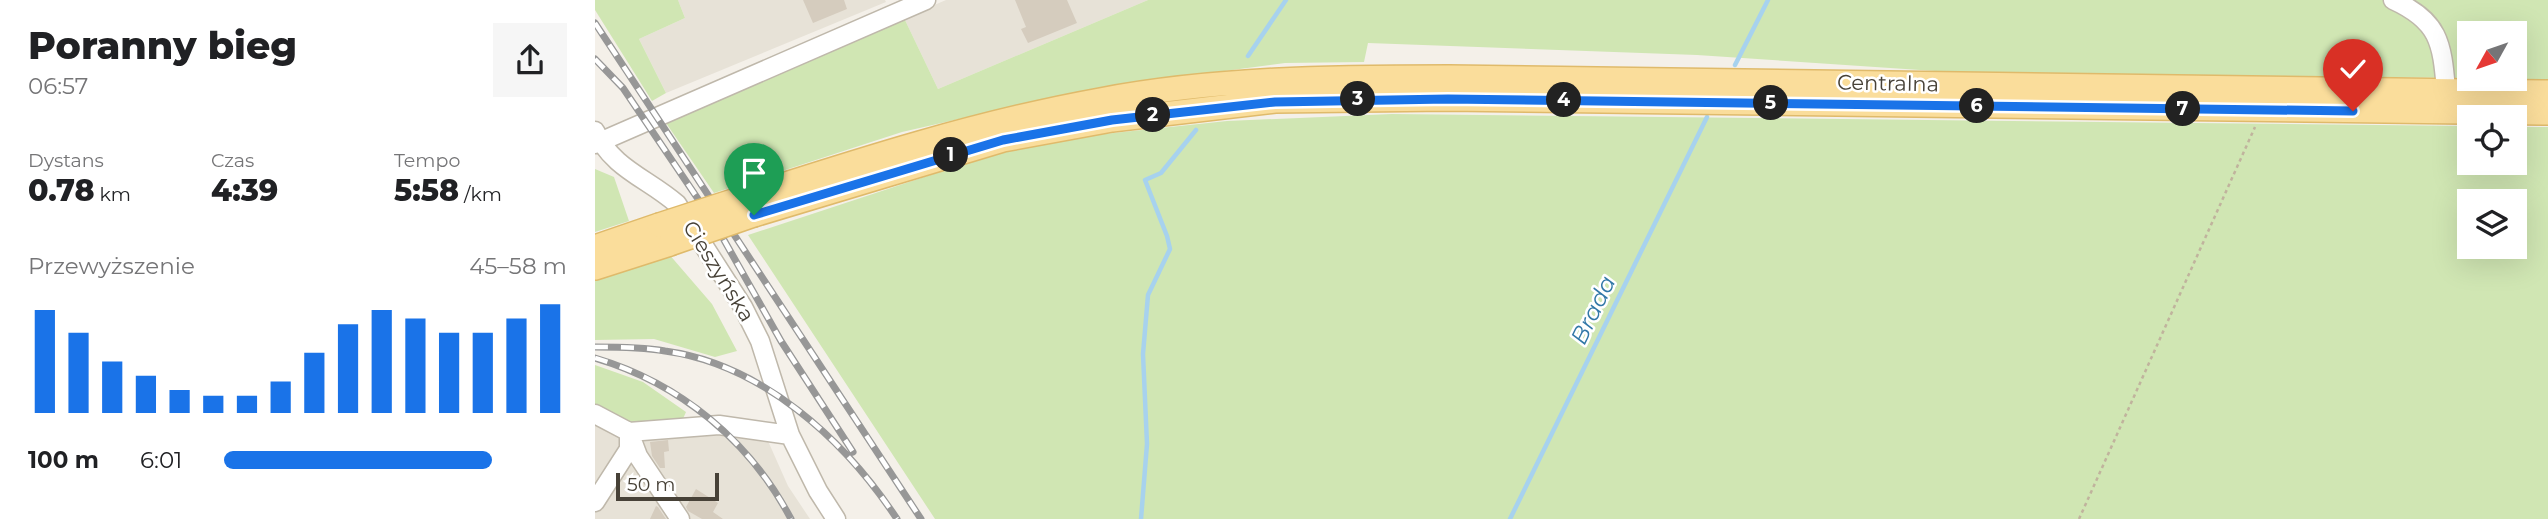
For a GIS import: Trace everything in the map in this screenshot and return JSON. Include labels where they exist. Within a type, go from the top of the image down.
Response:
[{"type":"main road","name":"Centralna","points":[[748,207],[909,146],[1000,121],[1102,99],[1202,86],[1280,80],[1355,77],[2548,92]]},
{"type":"main road","name":"Centralna","points":[[748,207],[1003,140],[1112,120],[1275,102],[1342,99],[2548,113]]},
{"type":"main road","points":[[595,247],[665,234],[748,207]]},
{"type":"main road","points":[[595,268],[665,234]]},
{"type":"street","name":"Cieszyńska","points":[[836,519],[818,491],[790,435],[760,341],[743,307],[677,204],[662,191],[622,167],[597,139],[926,0]]},
{"type":"street","points":[[2393,0],[2429,22],[2444,61],[2446,90]]},
{"type":"street","points":[[595,414],[629,432],[719,425],[790,435]]},
{"type":"street","points":[[595,502],[629,449],[629,432]]},
{"type":"street","points":[[629,432],[638,456],[680,519]]},
{"type":"path","points":[[2078,519],[2255,129],[2256,110]]},
{"type":"shaded area","points":[[678,0],[886,2],[666,93],[639,39],[685,18]]},
{"type":"shaded area","points":[[946,0],[1148,0],[938,89],[904,18]]},
{"type":"shaded area","points":[[595,422],[620,438],[679,434],[746,436],[768,441],[788,486],[810,519],[595,519]]},
{"type":"green space","points":[[595,0],[678,0],[685,18],[639,39],[666,93],[652,101],[595,10]]},
{"type":"green space","points":[[1148,0],[2548,0],[2548,79],[2527,79],[2527,21],[2457,21],[2457,78],[1965,73],[1697,55],[1368,43],[1364,62],[1285,63],[1133,83],[1060,96],[902,132],[714,193],[666,123],[904,18],[938,89]]},
{"type":"green space","points":[[1392,114],[2457,126],[2457,175],[2527,175],[2527,127],[2548,127],[2548,519],[935,519],[748,235],[994,154],[1104,134],[1227,121]]},
{"type":"green space","points":[[595,169],[614,177],[629,221],[595,232]]},
{"type":"green space","points":[[668,253],[712,304],[737,351],[715,357],[654,339],[595,340],[595,277]]},
{"type":"green space","points":[[595,365],[643,382],[686,412],[682,421],[635,424],[595,407]]},
{"type":"building","points":[[803,0],[844,0],[847,9],[813,23]]},
{"type":"building","points":[[1015,0],[1067,0],[1077,23],[1028,43],[1021,29],[1026,27]]},
{"type":"building","points":[[668,440],[669,451],[664,452],[665,468],[660,468],[652,456],[650,442]]},
{"type":"building","points":[[696,489],[718,503],[713,512],[723,519],[702,519],[688,511],[686,507]]},
{"type":"building","points":[[656,506],[658,507],[666,519],[650,519]]},
{"type":"waterway","points":[[1248,56],[1286,0]]},
{"type":"waterway","name":"Brada","points":[[1735,65],[1768,0]]},
{"type":"waterway","name":"Brada","points":[[1510,519],[1707,117]]},
{"type":"waterway","points":[[1141,519],[1147,444],[1143,354],[1148,295],[1170,249],[1145,180],[1161,173],[1196,130]]},
{"type":"railway","points":[[595,23],[921,519]]},
{"type":"railway","points":[[595,59],[623,88],[698,199]]},
{"type":"railway","points":[[724,240],[781,341],[853,452]]},
{"type":"railway","points":[[595,347],[648,349],[701,359],[735,372],[767,389],[798,410],[826,435],[852,461],[897,519]]},
{"type":"railway","points":[[595,358],[656,383],[684,399],[709,419],[755,464],[791,519]]},
{"type":"route","points":[[754,215],[1003,140],[1112,120],[1275,102],[1448,99],[2353,111]]}]
